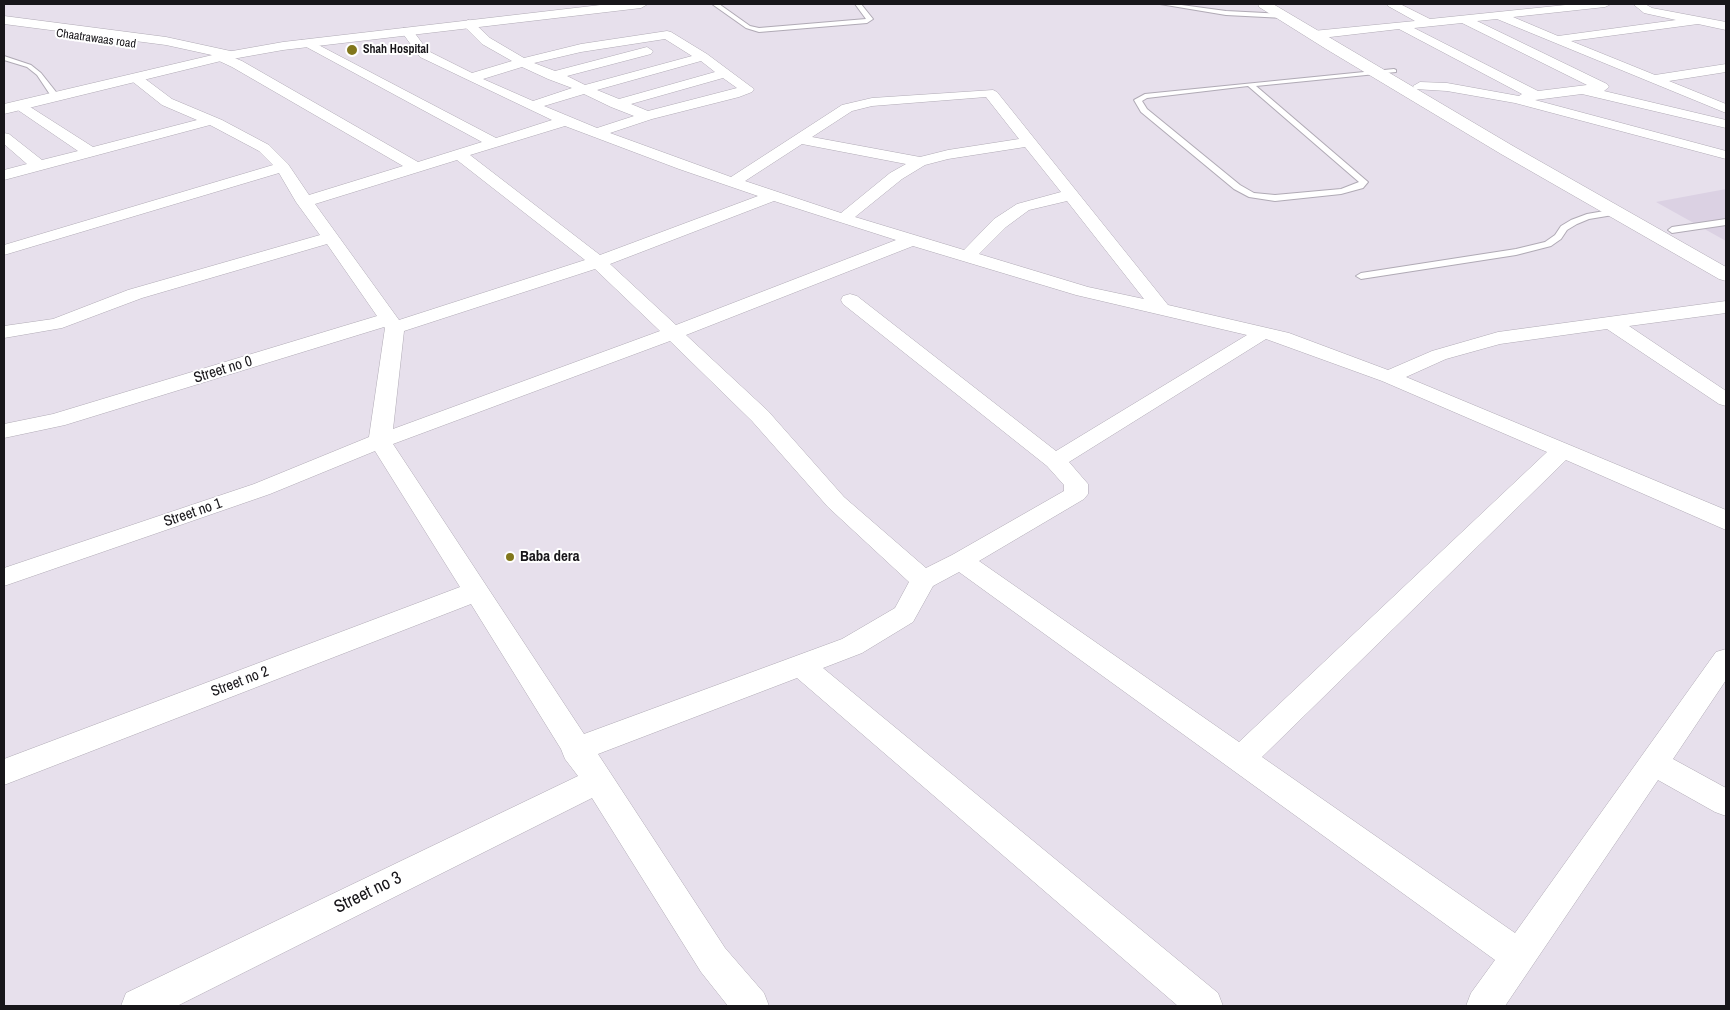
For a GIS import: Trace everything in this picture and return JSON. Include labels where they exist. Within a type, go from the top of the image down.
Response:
[{"type":"main road","points":[[4,110],[226,56],[305,43],[641,4]]},
{"type":"main road","points":[[1264,4],[1283,10],[1321,34],[1374,72],[1726,275]]},
{"type":"main road","points":[[4,20],[166,41],[226,56]]},
{"type":"main road","name":"Chaatrawaas road","points":[[4,26],[155,47],[170,53],[179,67]]},
{"type":"main road","points":[[1321,34],[1394,71],[1530,151],[1726,261]]},
{"type":"street","points":[[1392,4],[1427,22]]},
{"type":"street","points":[[1321,34],[1595,4]]},
{"type":"street","points":[[1638,4],[1648,11],[1726,26]]},
{"type":"street","points":[[1498,15],[1726,109]]},
{"type":"street","points":[[1464,18],[1602,87]]},
{"type":"street","points":[[1558,40],[1702,20]]},
{"type":"street","points":[[468,24],[486,41],[522,62],[646,116]]},
{"type":"street","points":[[1400,25],[1535,95]]},
{"type":"street","points":[[407,31],[424,54],[471,78],[565,121],[596,133],[773,196],[912,240],[1084,291],[1282,337],[1389,377],[1724,519]]},
{"type":"street","points":[[471,78],[522,62],[581,48],[664,35],[672,36],[747,89],[646,116],[596,133]]},
{"type":"street","points":[[553,76],[680,42]]},
{"type":"street","points":[[305,43],[494,143]]},
{"type":"street","points":[[226,56],[416,167]]},
{"type":"street","points":[[532,106],[584,89],[703,57]]},
{"type":"street","points":[[1516,99],[1581,89],[1626,85],[1726,68]]},
{"type":"street","points":[[616,104],[726,73]]},
{"type":"street","points":[[135,78],[167,102],[209,122],[217,123],[264,148],[283,167],[304,202],[392,324],[380,441],[576,750],[713,960],[751,1006]]},
{"type":"street","points":[[1420,86],[1446,87],[1516,99],[1724,155]]},
{"type":"street","points":[[1581,89],[1726,124]]},
{"type":"street","points":[[732,182],[848,108],[872,102],[985,92],[992,95],[1162,310]]},
{"type":"street","points":[[19,106],[90,152]]},
{"type":"street","points":[[304,202],[565,121]]},
{"type":"street","points":[[4,175],[209,122]]},
{"type":"street","points":[[4,136],[39,166]]},
{"type":"street","points":[[800,139],[920,162]]},
{"type":"street","points":[[843,219],[896,176],[920,162],[948,155],[1028,142]]},
{"type":"street","points":[[459,154],[598,262],[760,416],[836,502],[923,580]]},
{"type":"street","points":[[4,250],[283,167]]},
{"type":"street","points":[[967,256],[1000,223],[1023,207],[1070,194]]},
{"type":"street","name":"Street no 0","points":[[4,431],[56,420],[392,324],[598,262],[773,196]]},
{"type":"street","points":[[4,332],[55,324],[135,294],[330,238]]},
{"type":"street","name":"Street no 1","points":[[4,577],[262,489],[380,441],[673,333],[912,240]]},
{"type":"street","points":[[576,750],[852,646],[904,615],[923,580],[961,561],[1076,494],[1076,484],[1055,462],[850,300]]},
{"type":"street","points":[[1389,377],[1439,354],[1498,338],[1726,307]]},
{"type":"street","points":[[1611,323],[1726,400]]},
{"type":"street","points":[[1055,462],[1263,333]]},
{"type":"street","points":[[1240,760],[1562,451]]},
{"type":"street","points":[[961,561],[1519,956]]},
{"type":"street","name":"Street no 2","points":[[4,772],[476,592]]},
{"type":"street","points":[[1484,1006],[1726,658]]},
{"type":"street","points":[[802,666],[1205,1006]]},
{"type":"street","points":[[1654,762],[1726,802]]},
{"type":"street","name":"Street no 3","points":[[139,1006],[598,781]]},
{"type":"lane","points":[[715,4],[748,27],[759,30],[867,21],[870,19],[858,4]]},
{"type":"lane","points":[[1163,4],[1234,14],[1283,10]]},
{"type":"lane","points":[[4,58],[29,66],[39,74],[56,97]]},
{"type":"lane","points":[[1250,84],[1364,182],[1360,186],[1340,191],[1275,198],[1252,195],[1236,186],[1144,110],[1138,100],[1145,96],[1250,84],[1394,71]]},
{"type":"lane","points":[[1361,276],[1516,252],[1548,244],[1558,237],[1564,228],[1574,222],[1587,217],[1616,212]]},
{"type":"lane","points":[[1672,230],[1726,222]]},
{"type":"shaded area","points":[[1726,189],[1726,241],[1656,202]]},
{"type":"place","name":"Shah Hospital","points":[[352,50]]},
{"type":"place","name":"Baba dera","points":[[510,557]]}]
